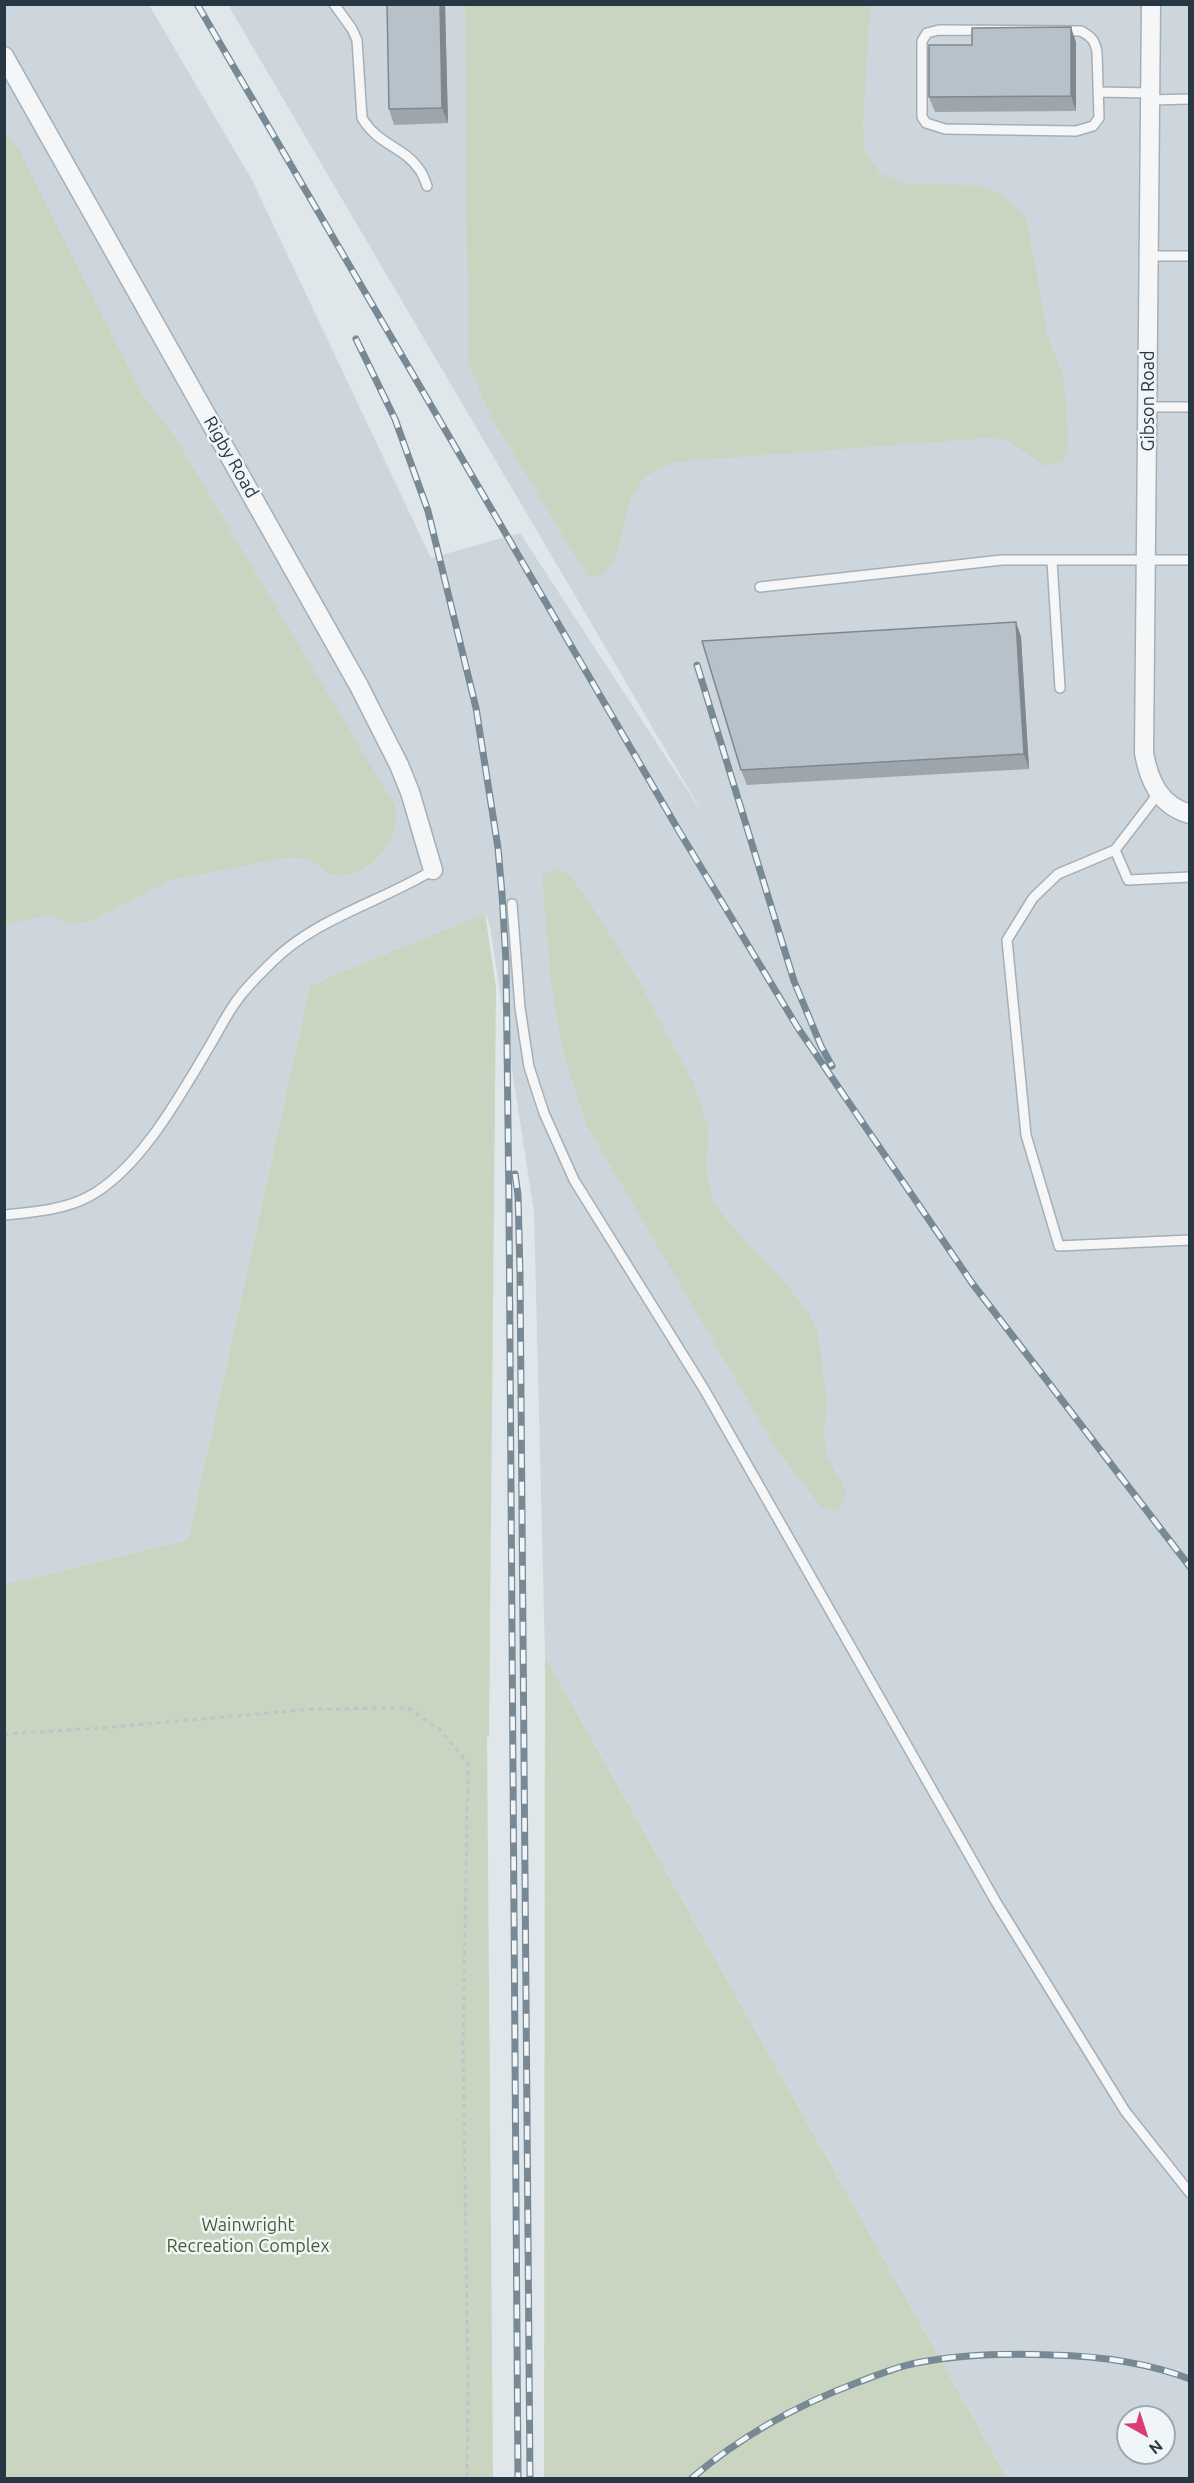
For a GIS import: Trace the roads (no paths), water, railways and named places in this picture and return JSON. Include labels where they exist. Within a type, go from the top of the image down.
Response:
[{"type":"street","name":"Gibson Road","points":[[1151,4],[1144,753],[1148,775],[1158,794]]},
{"type":"street","name":"Rigby Road","points":[[4,56],[10,77],[359,686],[410,792],[433,870]]},
{"type":"street","points":[[1158,794],[1176,809],[1190,814]]},
{"type":"lane","points":[[334,4],[352,28],[357,40],[362,118],[369,129],[381,140],[406,156],[419,169],[427,186]]},
{"type":"lane","points":[[939,30],[1082,31],[1095,43],[1098,92],[1099,118],[1093,126],[1076,131],[945,129],[927,123],[922,117],[922,41],[927,33],[939,30]]},
{"type":"lane","points":[[1098,92],[1190,99]]},
{"type":"lane","points":[[1149,256],[1190,256]]},
{"type":"lane","points":[[1148,406],[1190,406]]},
{"type":"lane","points":[[760,587],[1002,560],[1146,562],[1190,560]]},
{"type":"lane","points":[[1052,561],[1060,688]]},
{"type":"lane","points":[[1158,794],[1115,850],[1058,874],[1033,898],[1008,940],[1026,1135],[1059,1246],[1190,1240]]},
{"type":"lane","points":[[1115,850],[1128,880],[1190,877]]},
{"type":"lane","points":[[4,1215],[48,1211],[88,1197],[111,1181],[129,1163],[169,1113],[237,1000],[274,960],[314,929],[406,886],[433,870]]},
{"type":"lane","points":[[513,904],[520,1008],[529,1067],[544,1113],[574,1180],[704,1389],[996,1902],[1125,2111],[1190,2193]]},
{"type":"railway","points":[[197,4],[679,831],[798,1028],[972,1283],[1190,1567]]},
{"type":"railway","points":[[356,339],[395,419],[428,511],[476,708],[498,848],[502,894],[506,962],[509,1206],[518,2478]]},
{"type":"railway","points":[[697,665],[794,981],[821,1046],[832,1066]]},
{"type":"railway","points":[[515,1174],[518,1195],[520,1273],[530,2478]]},
{"type":"railway","points":[[692,2478],[749,2436],[790,2412],[856,2383],[916,2363],[984,2355],[1070,2356],[1139,2364],[1190,2379]]},
{"type":"park label","name":"Wainwright Recreation Complex","points":[[248,2235]]}]
